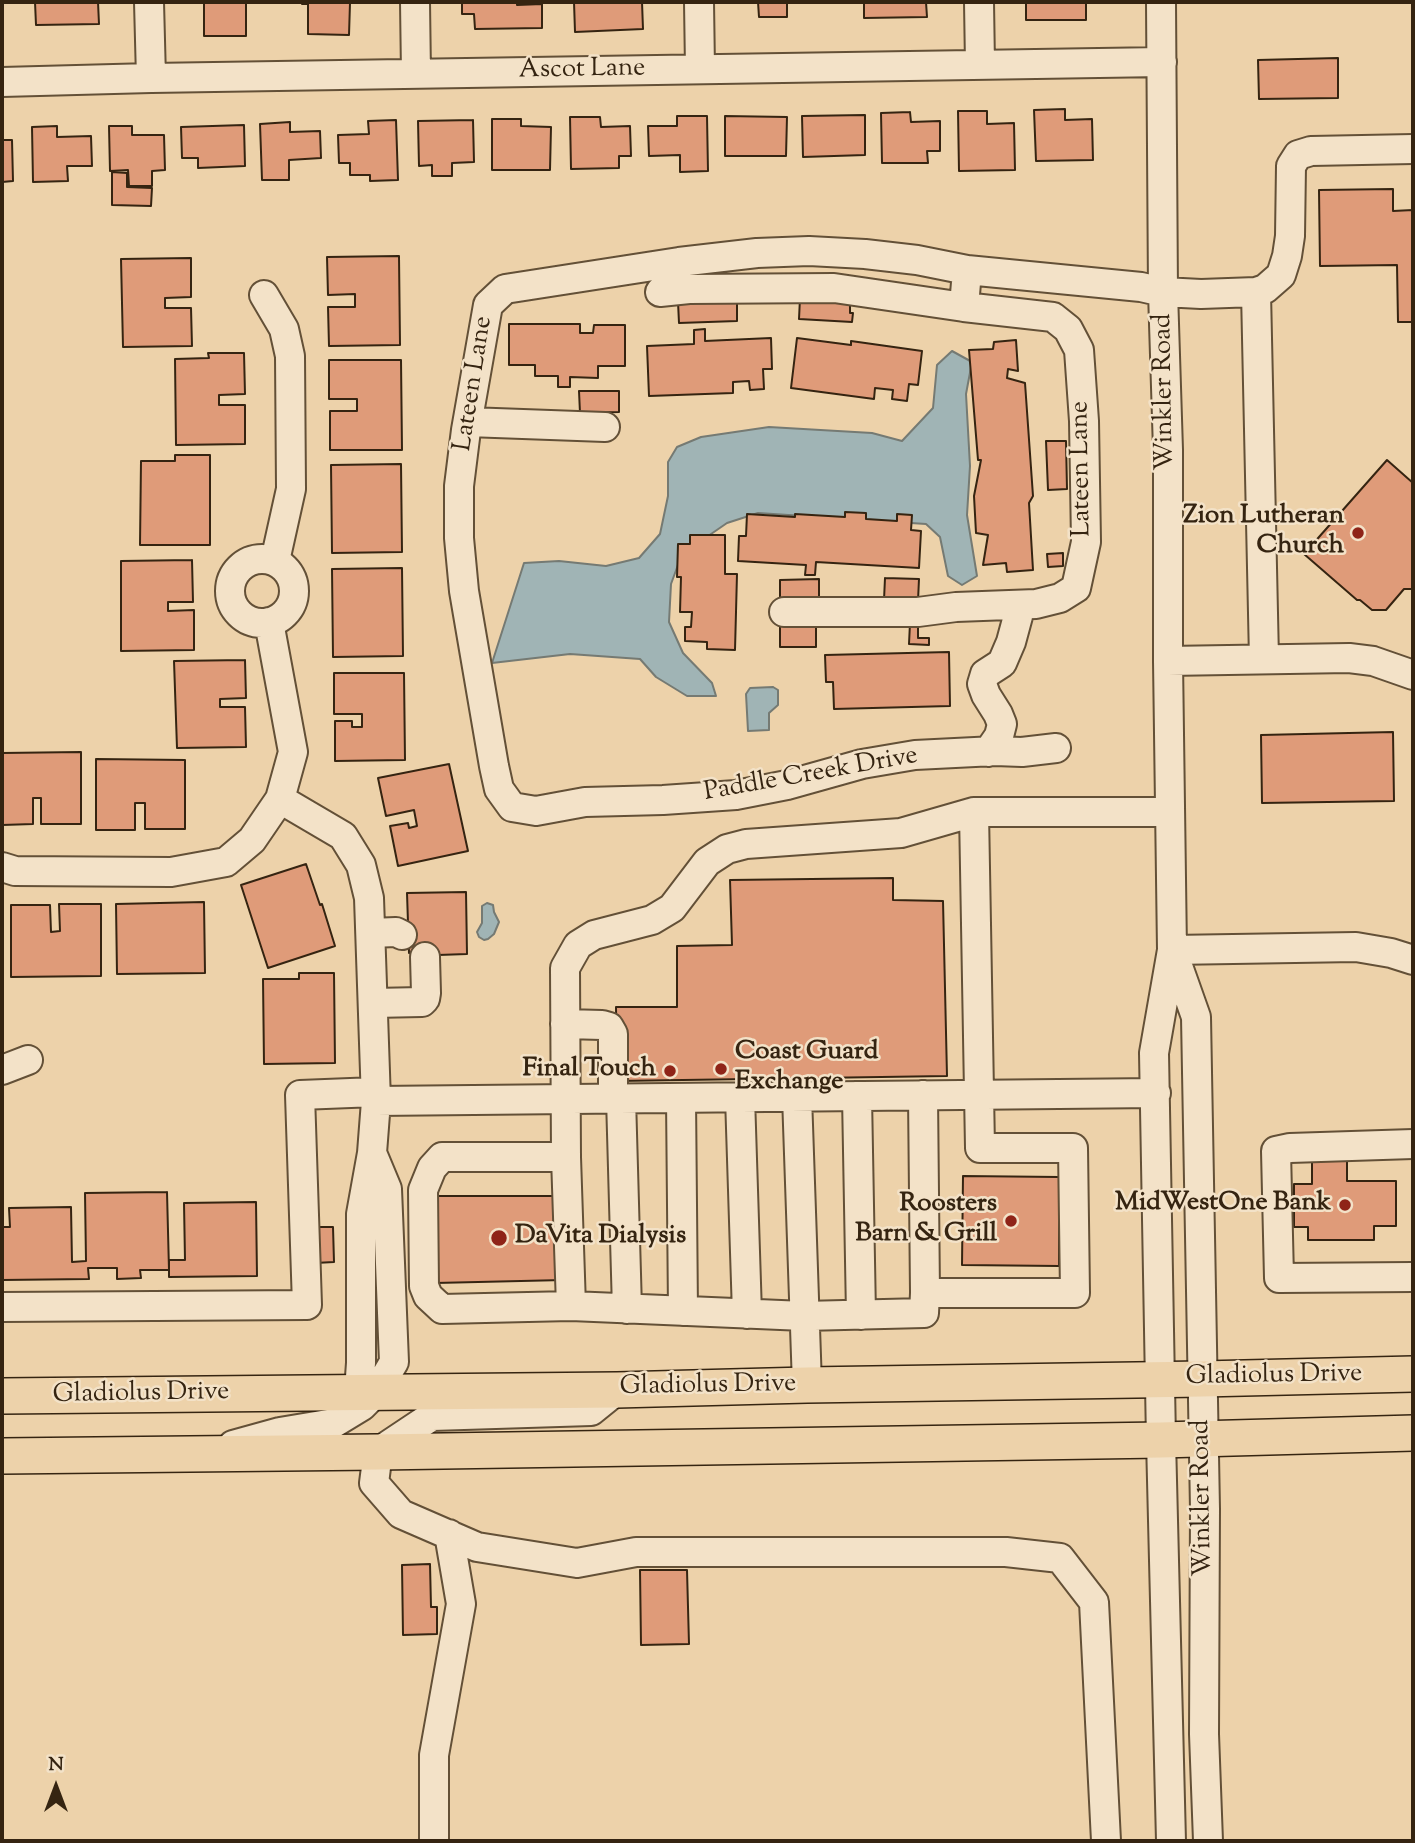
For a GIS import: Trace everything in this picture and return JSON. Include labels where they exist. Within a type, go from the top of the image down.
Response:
[{"type":"main road","name":"Gladiolus Drive","points":[[2,1396],[617,1390],[1413,1374]]},
{"type":"main road","points":[[2,1456],[1204,1440],[1413,1433]]},
{"type":"street","points":[[149,2],[150,78]]},
{"type":"street","points":[[415,2],[416,74]]},
{"type":"street","points":[[699,2],[701,69]]},
{"type":"street","points":[[979,2],[980,65]]},
{"type":"street","name":"Winkler Road","points":[[1161,2],[1172,950],[1154,1053],[1171,1841]]},
{"type":"street","name":"Ascot Lane","points":[[2,82],[1162,62]]},
{"type":"street","points":[[1264,659],[1256,292],[1265,289],[1280,275],[1287,256],[1290,236],[1291,166],[1297,155],[1311,151],[1413,149]]},
{"type":"street","points":[[787,288],[789,252]]},
{"type":"street","name":"Lateen Lane","points":[[566,805],[536,811],[512,807],[499,789],[464,591],[458,538],[459,485],[488,305],[505,289],[679,262],[789,252],[865,254],[967,271],[1141,287],[1163,292],[1256,292]]},
{"type":"street","points":[[964,307],[967,271]]},
{"type":"street","name":"Lateen Lane","points":[[660,292],[689,289],[834,288],[1053,317],[1068,329],[1079,350],[1084,421],[1086,541],[1076,587],[1060,598],[1036,604],[956,607],[918,612],[784,612]]},
{"type":"street","points":[[264,295],[284,329],[290,356],[291,489],[275,561]]},
{"type":"street","points":[[468,422],[606,427]]},
{"type":"street","points":[[256,559],[275,561],[291,576],[294,587],[293,601],[288,611],[279,618],[258,623],[247,620],[232,604],[229,593],[231,580],[245,563],[256,559]]},
{"type":"street","points":[[988,752],[999,736],[1002,724],[982,684],[985,674],[1002,663],[1021,605]]},
{"type":"street","points":[[2,867],[15,871],[171,872],[226,862],[252,840],[280,799],[293,752],[269,622]]},
{"type":"street","points":[[1168,661],[1349,658],[1373,661],[1413,675]]},
{"type":"street","name":"Paddle Creek Drive","points":[[566,805],[736,795],[787,785],[862,764],[915,755],[1022,752],[1056,748]]},
{"type":"street","points":[[200,1454],[280,1432],[334,1423],[362,1406],[368,1391],[394,1363],[387,1189],[372,1153],[376,1096],[369,898],[361,865],[343,836],[280,799]]},
{"type":"street","points":[[571,1306],[566,1157],[565,968],[578,944],[594,934],[652,920],[672,908],[707,862],[727,849],[746,844],[901,833],[974,812],[1170,812]]},
{"type":"street","points":[[925,1293],[1074,1293],[1073,1148],[980,1148],[974,812]]},
{"type":"street","points":[[371,933],[402,934]]},
{"type":"street","points":[[1172,950],[1356,947],[1413,940]]},
{"type":"street","points":[[1356,947],[1413,960]]},
{"type":"street","name":"Winkler Road","points":[[1172,950],[1196,1017],[1204,1440],[1204,1734],[1208,1841]]},
{"type":"street","points":[[373,1003],[422,1002],[426,993],[425,957]]},
{"type":"street","points":[[565,1024],[602,1025],[609,1027],[612,1034],[627,1309]]},
{"type":"street","points":[[2,1307],[307,1305],[300,1095],[567,1099],[1156,1093]]},
{"type":"street","points":[[566,1157],[442,1157],[432,1168],[423,1190],[424,1286],[428,1296],[442,1309],[571,1306],[804,1316],[924,1313],[923,1095]]},
{"type":"street","points":[[797,1096],[807,1385]]},
{"type":"street","points":[[857,1096],[861,1315]]},
{"type":"street","points":[[681,1097],[683,1311]]},
{"type":"street","points":[[740,1097],[747,1314]]},
{"type":"street","points":[[1413,1144],[1290,1148],[1276,1151],[1279,1278],[1413,1277]]},
{"type":"street","points":[[617,1390],[591,1411],[432,1416],[378,1452],[374,1483],[401,1514],[477,1546],[577,1563],[636,1552],[1006,1552],[1060,1558],[1094,1602],[1106,1841]]},
{"type":"street","points":[[435,1841],[434,1755],[461,1604],[449,1534]]},
{"type":"shaded area","points":[[952,351],[972,362],[966,394],[970,466],[967,515],[977,576],[962,585],[948,576],[940,537],[926,524],[758,513],[727,523],[682,554],[671,584],[669,622],[683,653],[712,683],[716,696],[687,696],[656,677],[640,659],[570,654],[492,663],[524,563],[559,561],[606,566],[639,558],[660,534],[668,496],[668,462],[677,447],[701,437],[769,427],[872,433],[902,441],[933,408],[937,365]]},
{"type":"shaded area","points":[[773,687],[778,690],[778,705],[769,713],[769,730],[748,731],[746,694],[750,688]]},
{"type":"shaded area","points":[[487,903],[493,905],[499,922],[494,934],[484,940],[477,932],[482,923],[482,906]]},
{"type":"building","points":[[35,2],[98,2],[99,24],[36,25]]},
{"type":"building","points":[[196,2],[246,2],[246,36],[204,36],[204,3]]},
{"type":"building","points":[[302,2],[364,2],[350,3],[349,35],[308,34],[308,4]]},
{"type":"building","points":[[462,2],[542,4],[542,28],[475,29],[474,14],[462,14]]},
{"type":"building","points":[[574,2],[642,2],[643,29],[575,32]]},
{"type":"building","points":[[758,2],[787,2],[787,17],[759,17]]},
{"type":"building","points":[[864,2],[926,2],[927,17],[864,18]]},
{"type":"building","points":[[1026,2],[1086,2],[1086,20],[1026,20]]},
{"type":"building","points":[[1338,58],[1338,98],[1259,99],[1258,60]]},
{"type":"building","points":[[1065,109],[1065,120],[1092,119],[1093,160],[1036,161],[1034,110]]},
{"type":"building","points":[[958,111],[987,111],[987,124],[1014,123],[1015,170],[959,171]]},
{"type":"building","points":[[910,112],[911,122],[940,121],[940,151],[927,151],[928,163],[882,163],[881,113]]},
{"type":"building","points":[[865,115],[865,155],[803,157],[802,116]]},
{"type":"building","points":[[677,116],[707,116],[708,171],[680,172],[680,155],[649,156],[648,126],[677,126]]},
{"type":"building","points":[[725,116],[787,117],[786,156],[725,156]]},
{"type":"building","points":[[570,117],[600,117],[601,127],[630,126],[631,156],[619,156],[619,168],[571,169]]},
{"type":"building","points":[[492,119],[521,119],[521,126],[551,127],[550,170],[492,170]]},
{"type":"building","points":[[396,120],[398,180],[370,181],[370,175],[350,175],[350,163],[339,163],[338,135],[369,134],[368,121]]},
{"type":"building","points":[[473,120],[474,162],[452,163],[452,176],[432,176],[432,165],[419,166],[418,121]]},
{"type":"building","points":[[290,122],[290,132],[320,131],[321,158],[289,160],[289,180],[262,180],[260,124]]},
{"type":"building","points":[[244,125],[245,166],[198,168],[198,158],[182,158],[181,127]]},
{"type":"building","points":[[57,126],[57,137],[91,136],[92,166],[67,166],[68,181],[33,182],[32,127]]},
{"type":"building","points":[[109,126],[132,126],[132,135],[164,135],[165,170],[152,171],[152,186],[129,186],[128,170],[110,171]]},
{"type":"building","points":[[2,140],[12,140],[13,181],[2,182]]},
{"type":"building","points":[[112,172],[127,173],[127,187],[152,188],[151,206],[112,205]]},
{"type":"building","points":[[1393,189],[1393,211],[1413,210],[1413,322],[1398,322],[1397,265],[1320,266],[1319,190]]},
{"type":"building","points":[[399,256],[400,345],[329,346],[328,307],[355,307],[355,294],[328,295],[327,257]]},
{"type":"building","points":[[191,258],[191,297],[165,298],[165,308],[191,308],[192,346],[123,347],[121,259]]},
{"type":"building","points":[[800,298],[850,300],[852,322],[799,319]]},
{"type":"building","points":[[737,300],[737,321],[679,323],[678,302]]},
{"type":"building","points":[[509,324],[580,324],[580,333],[593,333],[594,325],[625,325],[625,366],[598,366],[598,378],[570,377],[570,387],[558,387],[558,376],[535,376],[535,365],[509,365]]},
{"type":"building","points":[[705,329],[705,341],[771,338],[772,369],[763,369],[764,389],[750,390],[749,381],[733,382],[733,393],[649,396],[647,346],[694,344],[694,330]]},
{"type":"building","points":[[797,338],[851,345],[851,341],[922,351],[918,385],[909,384],[907,401],[892,399],[893,390],[875,388],[874,399],[791,388]]},
{"type":"building","points":[[1016,340],[1018,371],[1008,369],[1007,378],[1025,383],[1033,496],[1029,503],[1033,570],[1007,572],[1006,563],[983,565],[988,535],[976,533],[974,496],[981,460],[978,460],[969,350],[993,349],[994,342]]},
{"type":"building","points":[[208,353],[244,353],[245,394],[219,395],[219,405],[245,405],[245,444],[176,445],[175,359],[209,358]]},
{"type":"building","points":[[329,360],[401,360],[402,450],[330,450],[330,411],[357,411],[357,399],[329,399]]},
{"type":"building","points":[[579,391],[619,391],[619,412],[580,413]]},
{"type":"building","points":[[1046,441],[1066,441],[1067,489],[1048,490]]},
{"type":"building","points":[[175,455],[210,455],[210,545],[140,545],[141,461],[175,461]]},
{"type":"building","points":[[1387,460],[1413,483],[1413,589],[1404,589],[1386,610],[1372,610],[1304,554]]},
{"type":"building","points":[[401,464],[402,552],[332,553],[331,465]]},
{"type":"building","points":[[845,512],[866,513],[866,519],[897,521],[897,514],[912,515],[911,530],[921,531],[919,568],[816,562],[815,575],[805,575],[806,565],[738,561],[739,536],[746,536],[747,514],[845,517]]},
{"type":"building","points":[[690,535],[725,535],[725,574],[737,574],[735,650],[707,649],[707,642],[685,641],[685,627],[691,627],[692,612],[680,612],[678,544],[690,544]]},
{"type":"building","points":[[1063,553],[1063,566],[1048,567],[1047,554]]},
{"type":"building","points":[[192,560],[193,602],[168,602],[168,611],[194,610],[194,650],[121,651],[121,561]]},
{"type":"building","points":[[402,568],[403,656],[333,657],[332,569]]},
{"type":"building","points":[[885,578],[919,579],[918,601],[884,600]]},
{"type":"building","points":[[819,579],[819,602],[780,603],[780,580]]},
{"type":"building","points":[[910,623],[918,624],[918,638],[929,638],[929,645],[909,644]]},
{"type":"building","points":[[816,625],[816,647],[780,647],[780,626]]},
{"type":"building","points":[[949,652],[950,706],[834,709],[833,682],[826,682],[825,655]]},
{"type":"building","points":[[245,660],[246,698],[220,699],[220,707],[245,707],[246,747],[177,748],[174,661]]},
{"type":"building","points":[[334,673],[404,673],[405,760],[335,761],[335,721],[352,721],[352,727],[362,727],[362,714],[334,714]]},
{"type":"building","points":[[1393,732],[1394,801],[1262,803],[1261,735]]},
{"type":"building","points":[[81,752],[81,824],[41,824],[41,798],[33,798],[33,824],[2,825],[2,753]]},
{"type":"building","points":[[96,759],[185,760],[185,829],[145,829],[145,803],[135,803],[135,830],[96,830]]},
{"type":"building","points":[[449,764],[468,851],[398,866],[390,826],[408,823],[409,828],[417,826],[414,810],[386,816],[378,778]]},
{"type":"building","points":[[306,864],[335,946],[268,968],[241,885]]},
{"type":"building","points":[[893,878],[893,900],[943,901],[947,1076],[617,1081],[616,1007],[677,1007],[677,946],[732,945],[730,880]]},
{"type":"building","points":[[466,892],[467,954],[409,953],[407,893]]},
{"type":"building","points":[[204,902],[205,973],[117,974],[116,904]]},
{"type":"building","points":[[59,904],[101,904],[101,976],[11,977],[11,905],[50,905],[51,932],[60,931]]},
{"type":"building","points":[[299,973],[334,973],[335,1063],[264,1064],[263,979],[299,979]]},
{"type":"building","name":"MidWestOne Bank","points":[[1312,1157],[1347,1157],[1347,1181],[1396,1181],[1396,1226],[1374,1226],[1374,1240],[1308,1240],[1308,1227],[1294,1227],[1294,1184],[1312,1184]]},
{"type":"building","name":"Roosters Barn & Grill","points":[[963,1176],[1059,1177],[1059,1266],[962,1265]]},
{"type":"building","points":[[167,1192],[169,1270],[140,1270],[141,1278],[117,1279],[117,1268],[88,1268],[89,1279],[2,1280],[2,1227],[10,1227],[9,1208],[71,1207],[72,1262],[86,1261],[85,1193]]},
{"type":"building","name":"DaVita Dialysis","points":[[434,1196],[563,1196],[564,1280],[435,1283]]},
{"type":"building","points":[[256,1202],[257,1276],[169,1277],[169,1260],[185,1260],[184,1203]]},
{"type":"building","points":[[314,1227],[333,1227],[334,1262],[315,1263]]},
{"type":"building","points":[[430,1564],[431,1607],[437,1607],[437,1634],[403,1635],[402,1565]]},
{"type":"building","points":[[640,1570],[687,1570],[689,1644],[641,1645]]},
{"type":"place","name":"Zion Lutheran Church","points":[[1358,533]]},
{"type":"place","name":"Coast Guard Exchange","points":[[721,1069]]},
{"type":"place","name":"Final Touch","points":[[670,1071]]},
{"type":"place","name":"MidWestOne Bank","points":[[1345,1205]]},
{"type":"place","name":"Roosters Barn & Grill","points":[[1011,1221]]},
{"type":"place","name":"DaVita Dialysis","points":[[499,1238]]}]
